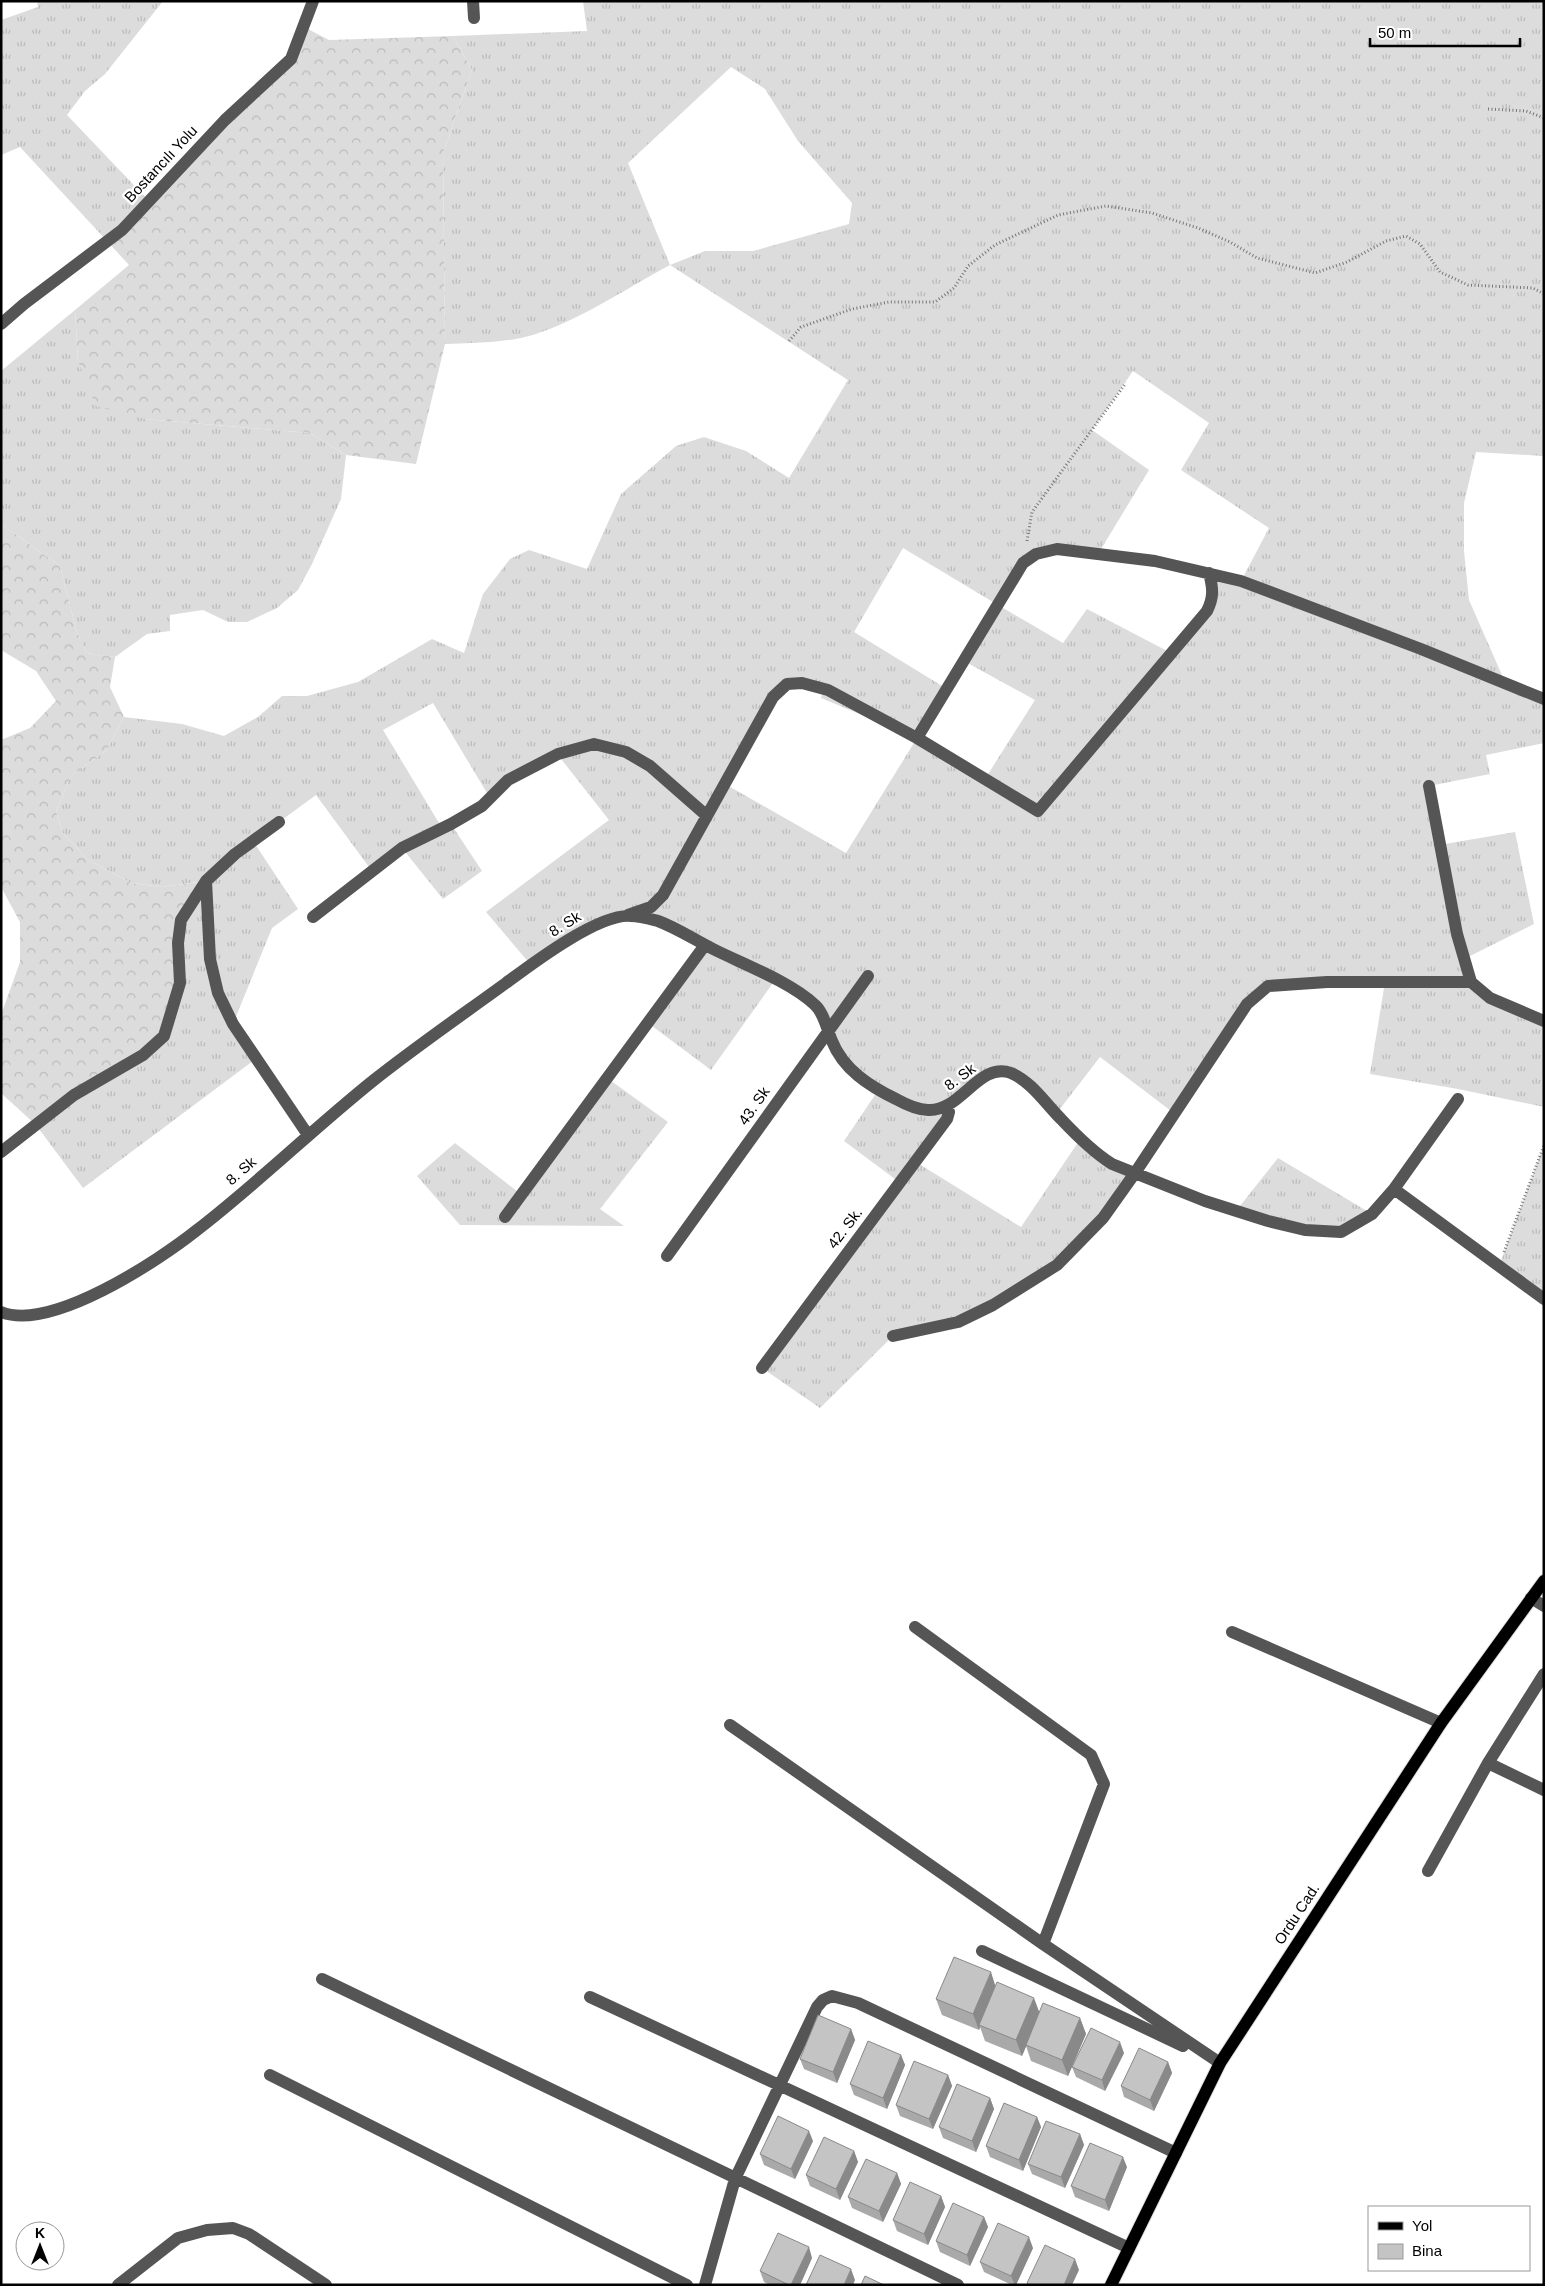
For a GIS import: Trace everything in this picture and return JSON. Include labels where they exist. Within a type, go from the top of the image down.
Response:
[{"type":"main road","name":"Ordu Cad.","points":[[1111,2285],[1220,2063],[1441,1723],[1544,1581]]},
{"type":"street","name":"Bostancılı Yolu","points":[[1,324],[24,304],[122,230],[225,120],[291,59],[313,1]]},
{"type":"street","points":[[473,1],[474,18]]},
{"type":"street","points":[[917,738],[1023,563],[1036,554],[1057,549],[1155,561],[1241,581],[1383,634],[1544,700]]},
{"type":"street","points":[[628,915],[651,907],[664,895],[773,697],[787,684],[802,683],[828,690],[917,738],[1038,810],[1207,611],[1213,598],[1213,586],[1209,573]]},
{"type":"street","points":[[313,917],[402,848],[451,824],[482,806],[508,780],[558,754],[594,744],[626,752],[650,766],[707,816]]},
{"type":"street","points":[[1429,786],[1451,907],[1471,982],[1490,998],[1544,1021]]},
{"type":"street","points":[[1,1152],[74,1095],[143,1055],[164,1036],[180,983],[178,943],[180,920],[206,881],[235,854],[279,822]]},
{"type":"street","points":[[206,881],[210,959],[218,993],[233,1024],[308,1135]]},
{"type":"street","name":"8. Sk","points":[[4,1313],[44,1314],[75,1303],[131,1275],[196,1231],[376,1078],[531,964],[598,924],[628,915],[658,921],[785,985],[806,998],[818,1007],[842,1063],[860,1078],[896,1100],[924,1110],[939,1110],[955,1102],[985,1076],[996,1072],[1007,1072],[1027,1082],[1098,1155],[1112,1164],[1205,1201],[1268,1221],[1305,1230],[1341,1232],[1372,1214],[1394,1189],[1458,1099]]},
{"type":"street","points":[[506,1217],[705,945]]},
{"type":"street","name":"43. Sk","points":[[667,1256],[827,1030],[868,976]]},
{"type":"street","points":[[894,1336],[958,1322],[993,1305],[1057,1265],[1102,1218],[1135,1173],[1247,1004],[1268,986],[1327,982],[1471,982]]},
{"type":"street","name":"42. Sk.","points":[[762,1368],[947,1119],[949,1112],[947,1106]]},
{"type":"street","points":[[1394,1189],[1544,1299]]},
{"type":"street","points":[[1531,1598],[1544,1606]]},
{"type":"street","points":[[915,1627],[1090,1755],[1104,1784],[1043,1944]]},
{"type":"street","points":[[1232,1632],[1441,1723]]},
{"type":"street","points":[[1428,1871],[1488,1763],[1544,1674]]},
{"type":"street","points":[[730,1725],[1043,1944],[1220,2063]]},
{"type":"street","points":[[1488,1763],[1544,1790]]},
{"type":"street","points":[[982,1951],[1220,2063]]},
{"type":"street","points":[[322,1979],[958,2285]]},
{"type":"street","points":[[705,2285],[735,2179],[817,2007],[823,2000],[832,1996],[841,1997],[1176,2153]]},
{"type":"street","points":[[590,1997],[1129,2248]]},
{"type":"street","points":[[270,2075],[687,2285]]},
{"type":"street","points":[[118,2285],[178,2238],[208,2230],[233,2228],[249,2234],[326,2285]]},
{"type":"path","points":[[1488,109],[1526,111],[1544,118]]},
{"type":"path","points":[[789,342],[801,327],[852,309],[890,302],[935,302],[954,288],[968,266],[995,245],[1058,216],[1106,206],[1152,213],[1198,228],[1230,242],[1257,258],[1314,273],[1347,262],[1386,241],[1406,236],[1420,244],[1440,272],[1468,285],[1533,288],[1544,294]]},
{"type":"path","points":[[1023,563],[1032,512],[1126,383]]},
{"type":"path","points":[[1499,1266],[1544,1145]]},
{"type":"green space","points":[[37,1],[163,1],[105,74],[85,91],[67,115],[149,201],[107,241],[20,147],[1,155],[1,20],[38,7]]},
{"type":"green space","points":[[583,1],[1544,1],[1544,456],[1476,452],[1464,503],[1464,551],[1469,600],[1505,682],[1544,699],[1544,743],[1486,755],[1490,774],[1429,786],[1439,845],[1515,832],[1534,924],[1464,959],[1471,982],[1544,1021],[1544,1107],[1458,1089],[1370,1074],[1385,982],[1268,986],[1247,1004],[1175,1114],[1100,1057],[1056,1114],[1027,1081],[996,1072],[955,1102],[916,1162],[1021,1227],[1081,1138],[1135,1173],[1057,1265],[993,1305],[893,1336],[820,1408],[762,1368],[899,1182],[844,1141],[879,1089],[842,1063],[817,1007],[775,980],[711,1070],[648,1023],[705,945],[628,915],[531,965],[486,912],[609,820],[558,755],[490,798],[433,703],[383,730],[442,828],[451,824],[482,871],[443,899],[402,848],[372,871],[316,795],[253,841],[298,909],[272,928],[233,1024],[257,1058],[83,1188],[36,1125],[181,920],[205,881],[162,887],[131,883],[87,859],[63,833],[56,811],[71,776],[107,750],[124,717],[182,724],[224,736],[258,717],[282,696],[307,696],[358,682],[432,639],[464,653],[483,594],[510,559],[529,550],[587,569],[621,494],[676,446],[704,437],[746,451],[789,478],[848,380],[670,265],[569,321],[533,335],[500,341],[445,344],[443,153],[472,70],[453,36],[587,31]],"holes":[[[731,67],[765,89],[798,141],[852,203],[849,224],[753,251],[705,251],[670,265],[628,163]],[[1133,371],[1209,423],[1181,470],[1269,528],[1241,581],[1209,573],[1207,611],[1171,653],[1087,609],[1063,643],[998,605],[1036,554],[1098,554],[1149,470],[1092,430]],[[903,548],[998,605],[964,661],[1035,700],[985,779],[918,738],[947,689],[854,632]],[[787,684],[823,689],[821,698],[917,738],[846,853],[725,784]]]},
{"type":"green space","points":[[304,27],[329,40],[453,36],[472,70],[443,153],[445,344],[416,464],[346,455],[310,433],[145,419],[96,406],[78,361],[75,310],[129,265],[107,241],[291,59]]},
{"type":"green space","points":[[75,310],[78,361],[145,419],[310,433],[346,455],[341,499],[312,564],[298,590],[277,608],[247,622],[228,622],[203,610],[170,615],[170,631],[147,634],[115,657],[87,653],[77,633],[60,566],[1,524],[1,371]]},
{"type":"green space","points":[[1,524],[60,566],[77,633],[87,653],[115,657],[110,687],[124,717],[107,750],[71,776],[56,811],[63,833],[87,859],[131,883],[162,887],[206,881],[181,920],[179,976],[164,1036],[36,1125],[1,1093],[1,1015],[20,962],[20,922],[1,887],[1,740],[30,728],[56,701],[36,671],[1,650]]},
{"type":"green space","points":[[607,1078],[668,1122],[600,1209],[624,1226],[460,1225],[417,1176],[455,1143],[522,1195]]},
{"type":"green space","points":[[1544,1145],[1544,1299],[1499,1266]]},
{"type":"green space","points":[[1278,1158],[1372,1214],[1341,1232],[1236,1211]]},
{"type":"building","points":[[954,1957],[991,1972],[973,2014],[936,1999]]},
{"type":"building","points":[[997,1982],[1034,1998],[1016,2040],[979,2025]]},
{"type":"building","points":[[1043,2003],[1080,2018],[1062,2060],[1026,2045]]},
{"type":"building","points":[[818,2015],[851,2029],[833,2072],[800,2059]]},
{"type":"building","points":[[1091,2028],[1120,2042],[1102,2080],[1072,2067]]},
{"type":"building","points":[[868,2041],[901,2055],[883,2098],[850,2084]]},
{"type":"building","points":[[1139,2048],[1168,2062],[1150,2100],[1121,2086]]},
{"type":"building","points":[[914,2061],[948,2075],[929,2119],[896,2105]]},
{"type":"building","points":[[957,2084],[990,2098],[972,2141],[939,2127]]},
{"type":"building","points":[[1004,2103],[1037,2117],[1019,2160],[986,2146]]},
{"type":"building","points":[[778,2116],[809,2131],[791,2169],[760,2154]]},
{"type":"building","points":[[1046,2121],[1080,2134],[1061,2177],[1028,2164]]},
{"type":"building","points":[[824,2137],[854,2151],[836,2189],[806,2175]]},
{"type":"building","points":[[1090,2143],[1123,2157],[1105,2200],[1071,2186]]},
{"type":"building","points":[[866,2159],[897,2173],[879,2211],[848,2197]]},
{"type":"building","points":[[910,2182],[941,2196],[924,2234],[893,2220]]},
{"type":"building","points":[[953,2203],[984,2217],[967,2255],[936,2241]]},
{"type":"building","points":[[998,2223],[1029,2237],[1011,2276],[980,2262]]},
{"type":"building","points":[[778,2233],[809,2247],[791,2285],[760,2271]]},
{"type":"building","points":[[1045,2245],[1075,2259],[1064,2285],[1030,2285],[1027,2283]]},
{"type":"building","points":[[820,2255],[851,2269],[844,2285],[806,2285]]},
{"type":"building","points":[[865,2276],[884,2285],[861,2285]]}]
